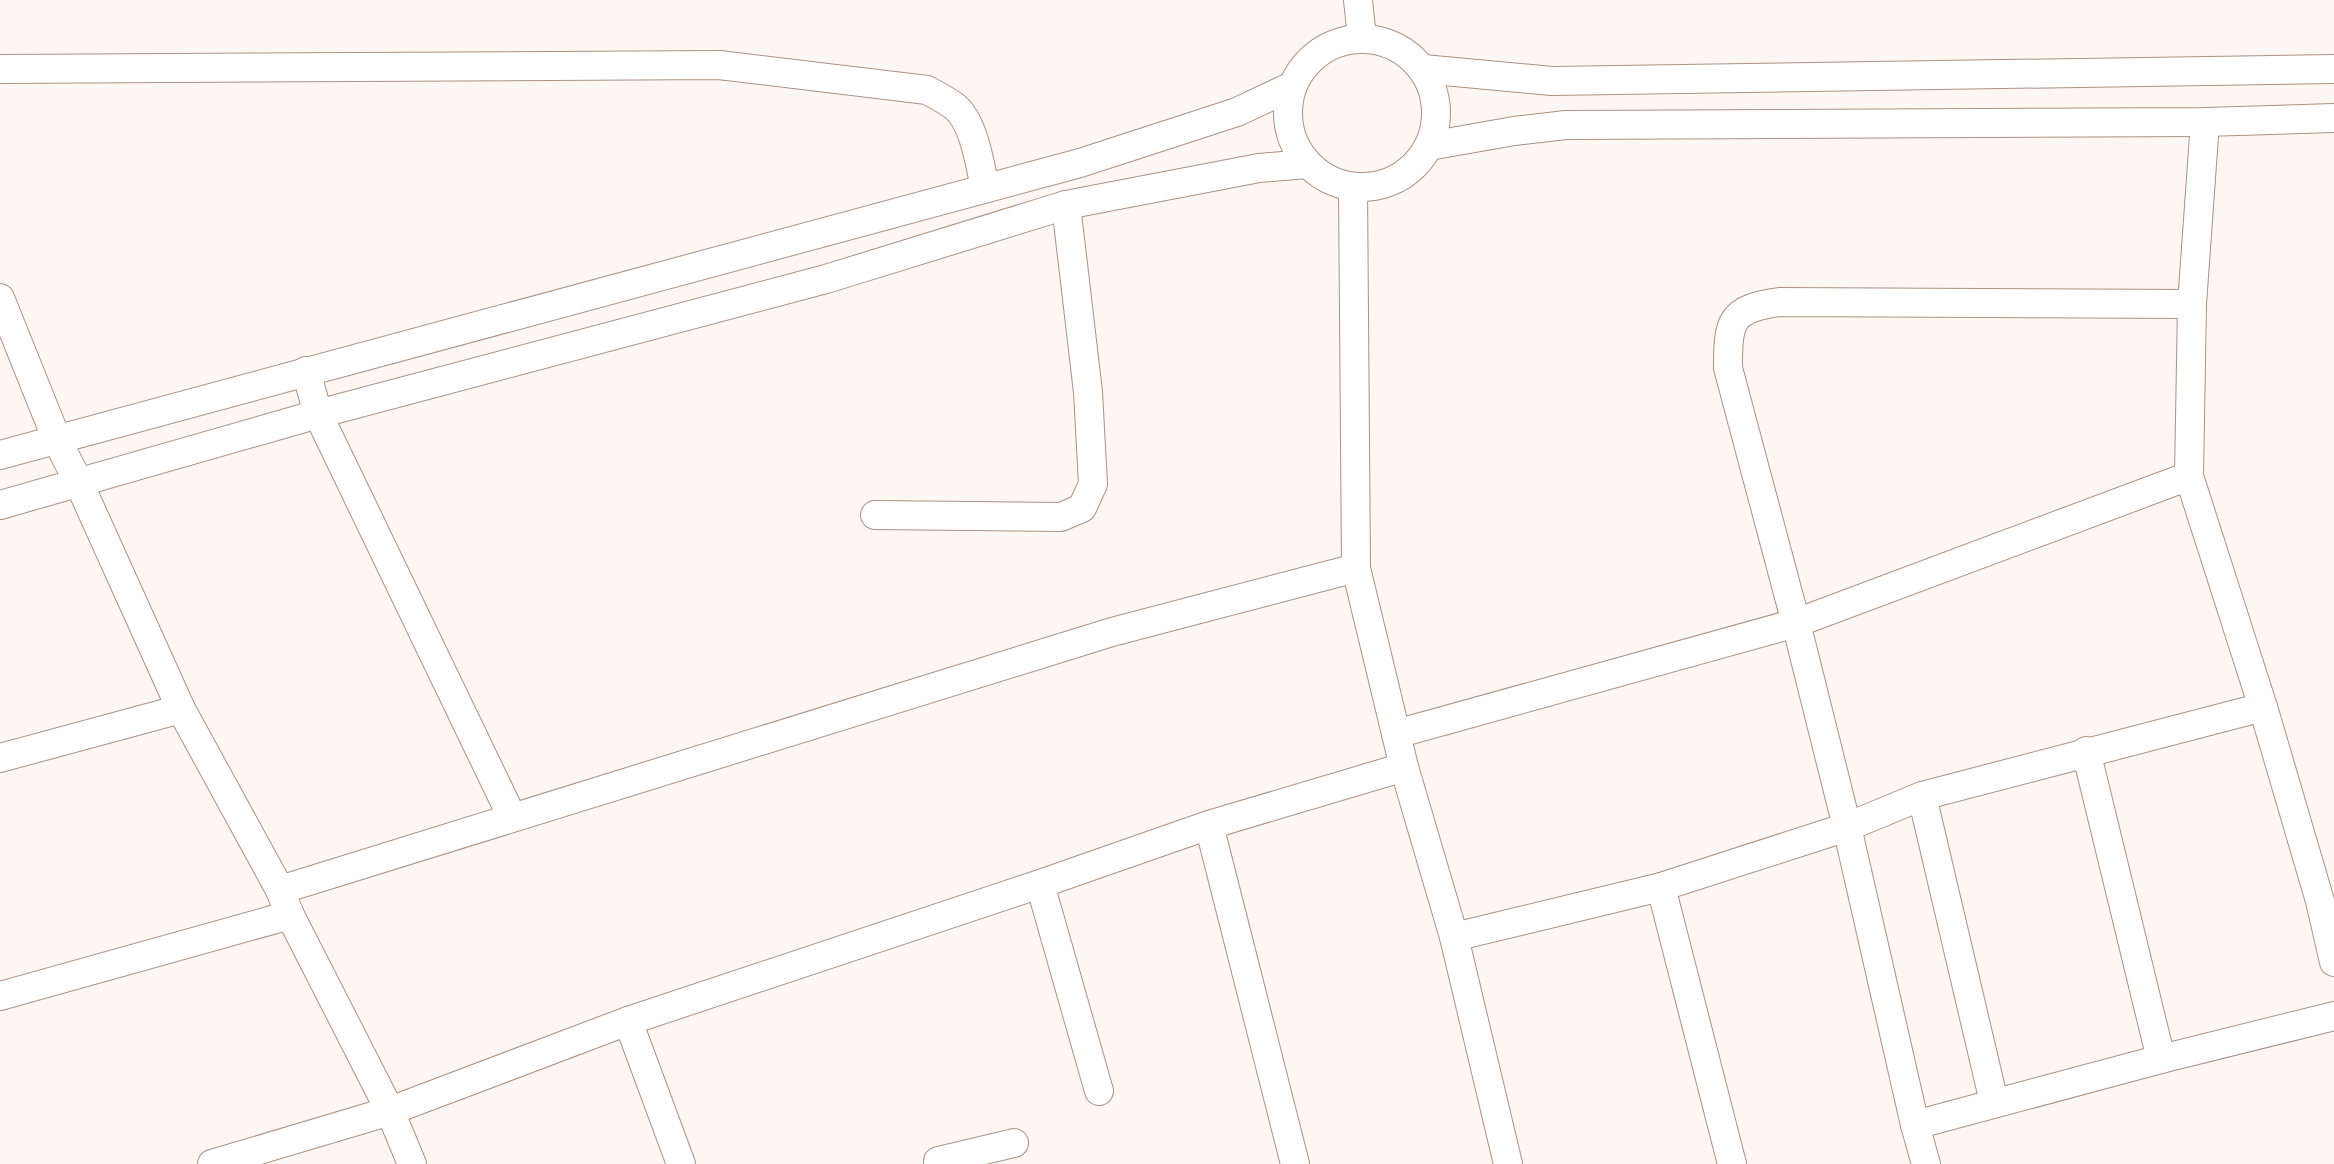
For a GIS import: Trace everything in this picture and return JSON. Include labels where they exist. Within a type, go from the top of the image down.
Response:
[{"type":"street","points":[[1358,0],[1362,38]]},
{"type":"street","points":[[1362,38],[1385,41],[1406,52],[1423,69],[1434,93],[1437,120],[1429,146],[1417,165],[1398,179],[1376,187],[1353,188],[1336,184],[1320,176],[1307,164],[1292,141],[1288,114],[1292,86],[1303,67],[1320,52],[1339,42],[1362,38]]},
{"type":"street","points":[[0,69],[719,65],[927,90],[955,107],[966,121],[976,150],[985,188]]},
{"type":"street","points":[[1423,69],[1552,81],[2334,69]]},
{"type":"street","points":[[0,455],[1080,163],[1237,112],[1292,86]]},
{"type":"street","points":[[1429,146],[1514,131],[1566,125],[2206,122],[2334,118]]},
{"type":"street","points":[[2206,122],[2192,304],[2189,476],[2327,899],[2334,962]]},
{"type":"street","points":[[0,505],[318,414],[826,279],[1066,205],[1259,168],[1307,164]]},
{"type":"street","points":[[1353,188],[1356,568],[1404,767],[1454,937],[1508,1164]]},
{"type":"street","points":[[875,515],[1062,517],[1082,508],[1092,484],[1092,466],[1088,392],[1066,205]]},
{"type":"street","points":[[0,298],[56,440],[79,482],[181,709],[280,890],[290,915],[390,1111],[412,1164]]},
{"type":"street","points":[[1926,1164],[1915,1124],[1847,827],[1796,623],[1728,368],[1728,337],[1736,318],[1754,306],[1780,302],[2192,304]]},
{"type":"street","points":[[306,371],[318,414],[512,817]]},
{"type":"street","points":[[1396,734],[1796,623],[2189,476]]},
{"type":"street","points":[[280,890],[1112,632],[1356,568]]},
{"type":"street","points":[[1454,937],[1660,887],[1847,827],[1922,796],[2086,751],[2263,707]]},
{"type":"street","points":[[0,758],[181,709]]},
{"type":"street","points":[[2086,751],[2161,1058]]},
{"type":"street","points":[[212,1164],[390,1111],[628,1022],[1040,884],[1209,825],[1404,767]]},
{"type":"street","points":[[1922,796],[1994,1102]]},
{"type":"street","points":[[1209,825],[1295,1164]]},
{"type":"street","points":[[1040,884],[1099,1091]]},
{"type":"street","points":[[1660,887],[1732,1164]]},
{"type":"street","points":[[0,996],[290,915]]},
{"type":"street","points":[[1915,1124],[2161,1058],[2334,1016]]},
{"type":"street","points":[[628,1022],[681,1164]]},
{"type":"street","points":[[934,1163],[1014,1143]]}]
